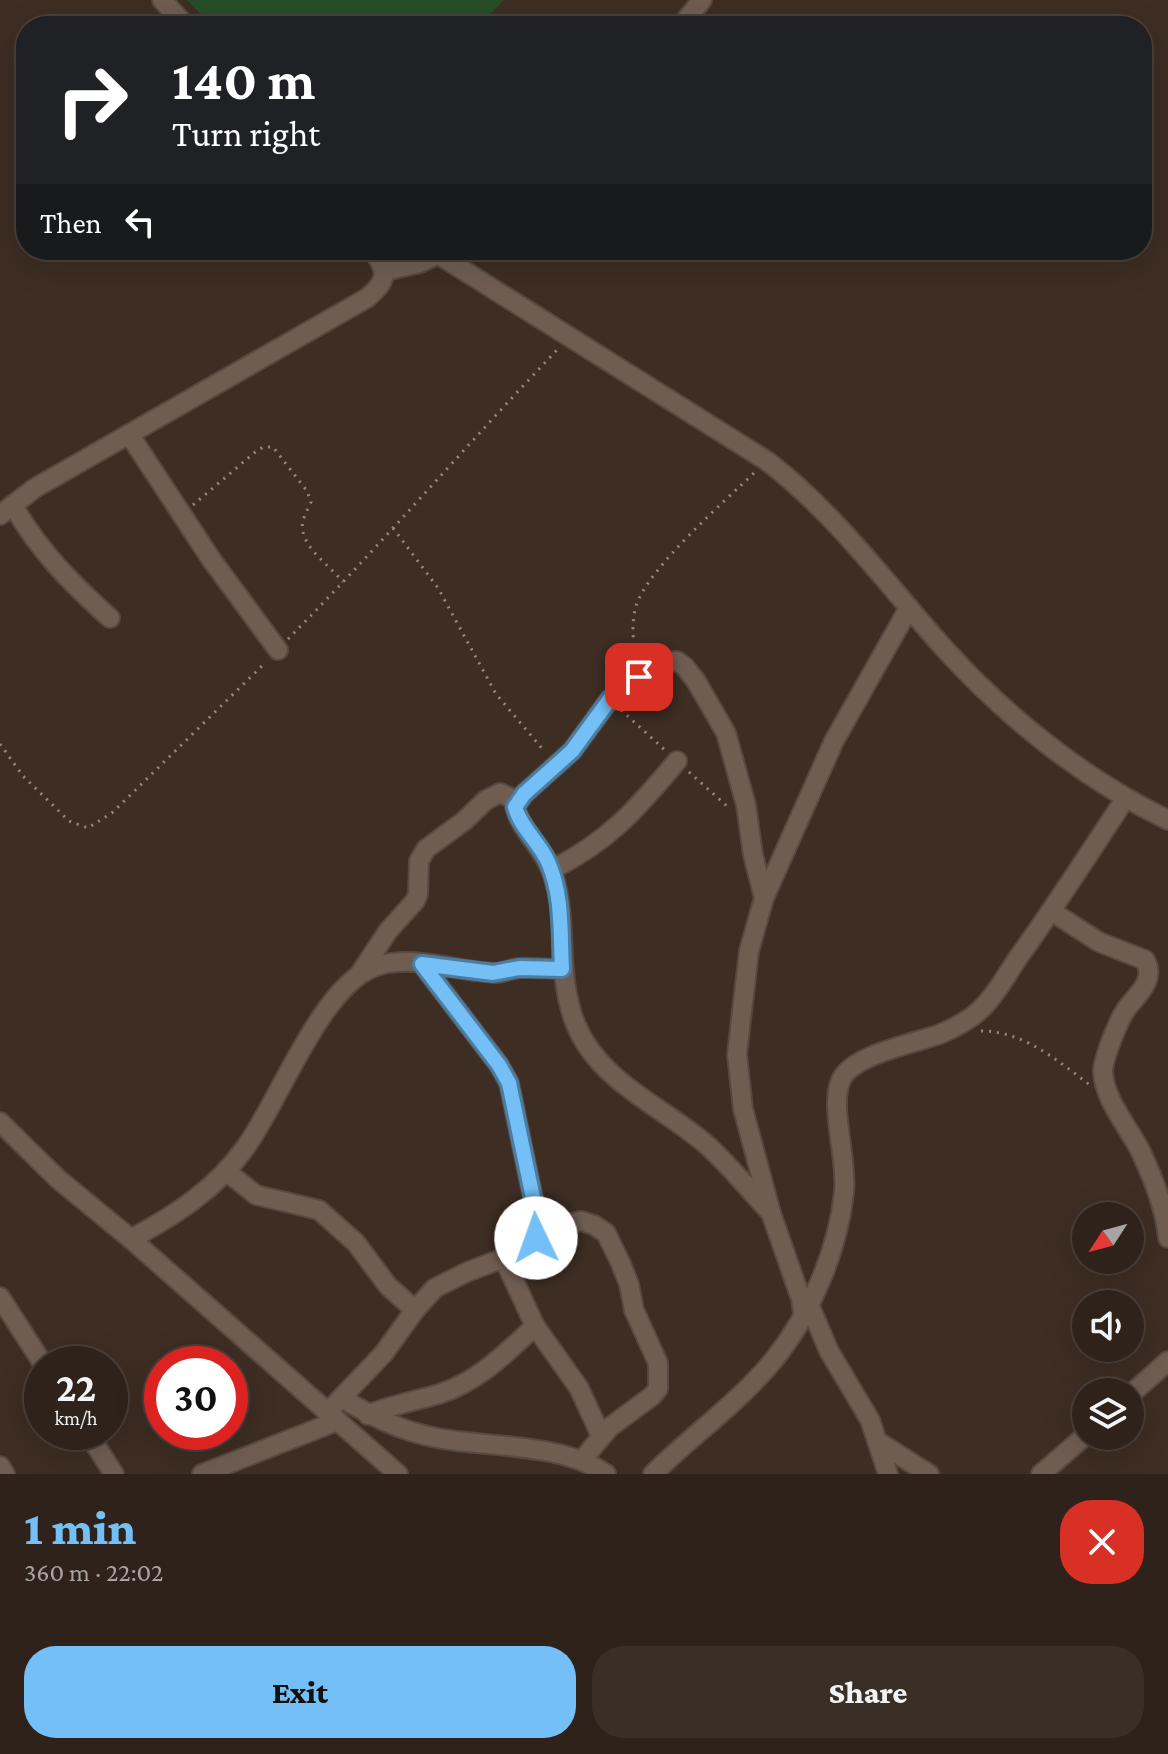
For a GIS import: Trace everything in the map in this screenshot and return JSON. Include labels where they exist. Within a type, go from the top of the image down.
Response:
[{"type":"street","points":[[162,0],[177,16]]},
{"type":"street","points":[[689,16],[702,0]]},
{"type":"street","points":[[110,618],[54,564],[25,527],[7,510],[35,488],[367,298],[384,279],[385,271],[379,260]]},
{"type":"street","points":[[385,271],[424,260]]},
{"type":"street","points":[[455,260],[767,461],[810,497],[863,552],[964,670],[1011,713],[1095,780],[1168,820]]},
{"type":"street","points":[[129,434],[278,650]]},
{"type":"street","points":[[888,1474],[870,1420],[801,1299],[771,1213],[743,1109],[737,1054],[749,951],[764,898],[834,741],[909,608]]},
{"type":"street","points":[[764,898],[737,767],[720,723],[696,681],[677,661],[668,662],[639,677],[610,699],[557,766],[518,801],[516,811],[551,870],[558,899],[562,969],[576,1026],[589,1049],[616,1080],[709,1147],[771,1213]]},
{"type":"street","points":[[551,870],[581,856],[612,833],[636,810],[677,761]]},
{"type":"street","points":[[131,1239],[188,1205],[226,1171],[264,1118],[330,1003],[361,972],[388,931],[415,901],[419,861],[426,849],[493,795],[500,793],[518,801]]},
{"type":"street","points":[[653,1474],[770,1364],[793,1334],[828,1264],[838,1229],[846,1170],[836,1101],[843,1076],[854,1066],[885,1051],[941,1034],[981,1009],[1125,799]]},
{"type":"street","points":[[1051,911],[1099,942],[1145,960],[1149,966],[1147,983],[1120,1021],[1103,1070],[1116,1107],[1158,1191],[1168,1238]]},
{"type":"street","points":[[361,972],[396,962],[493,973],[519,968],[562,969]]},
{"type":"street","points":[[202,1474],[332,1417],[342,1398],[384,1353],[435,1288],[525,1250],[536,1238],[538,1222],[529,1169],[509,1083],[499,1065],[422,964]]},
{"type":"street","points":[[0,1122],[58,1179],[131,1239],[398,1474]]},
{"type":"street","points":[[226,1171],[256,1195],[319,1210],[356,1243],[388,1286],[415,1310]]},
{"type":"street","points":[[537,1231],[581,1221],[606,1233],[629,1284],[634,1310],[658,1363],[658,1389],[601,1436],[582,1460]]},
{"type":"street","points":[[504,1259],[535,1326],[579,1388],[601,1436]]},
{"type":"street","points":[[0,1297],[31,1346]]},
{"type":"street","points":[[368,1415],[441,1393],[475,1378],[535,1326]]},
{"type":"street","points":[[1144,1382],[1168,1361]]},
{"type":"street","points":[[342,1398],[368,1415],[403,1430],[448,1440],[557,1454],[582,1460],[606,1474]]},
{"type":"street","points":[[877,1441],[929,1474]]},
{"type":"street","points":[[1041,1474],[1072,1447]]},
{"type":"street","points":[[99,1450],[114,1474]]},
{"type":"street","points":[[0,1466],[5,1474]]},
{"type":"path","points":[[0,744],[23,776],[69,821],[88,828],[113,812],[278,650],[344,582],[460,451],[576,339]]},
{"type":"path","points":[[182,515],[254,453],[263,447],[273,447],[307,491],[311,502],[303,522],[303,533],[319,557],[344,582]]},
{"type":"path","points":[[639,677],[632,641],[636,605],[672,554],[767,461]]},
{"type":"path","points":[[393,528],[438,588],[496,694],[557,766]]},
{"type":"path","points":[[970,1032],[1008,1033],[1053,1058],[1116,1107]]},
{"type":"green space","points":[[187,0],[504,0],[489,16],[202,16]]},
{"type":"route","points":[[536,1238],[538,1222],[529,1169],[509,1083],[499,1065],[422,964],[493,973],[519,968],[562,969],[558,899],[553,875],[515,807],[524,794],[572,751],[610,699],[639,677]]}]
